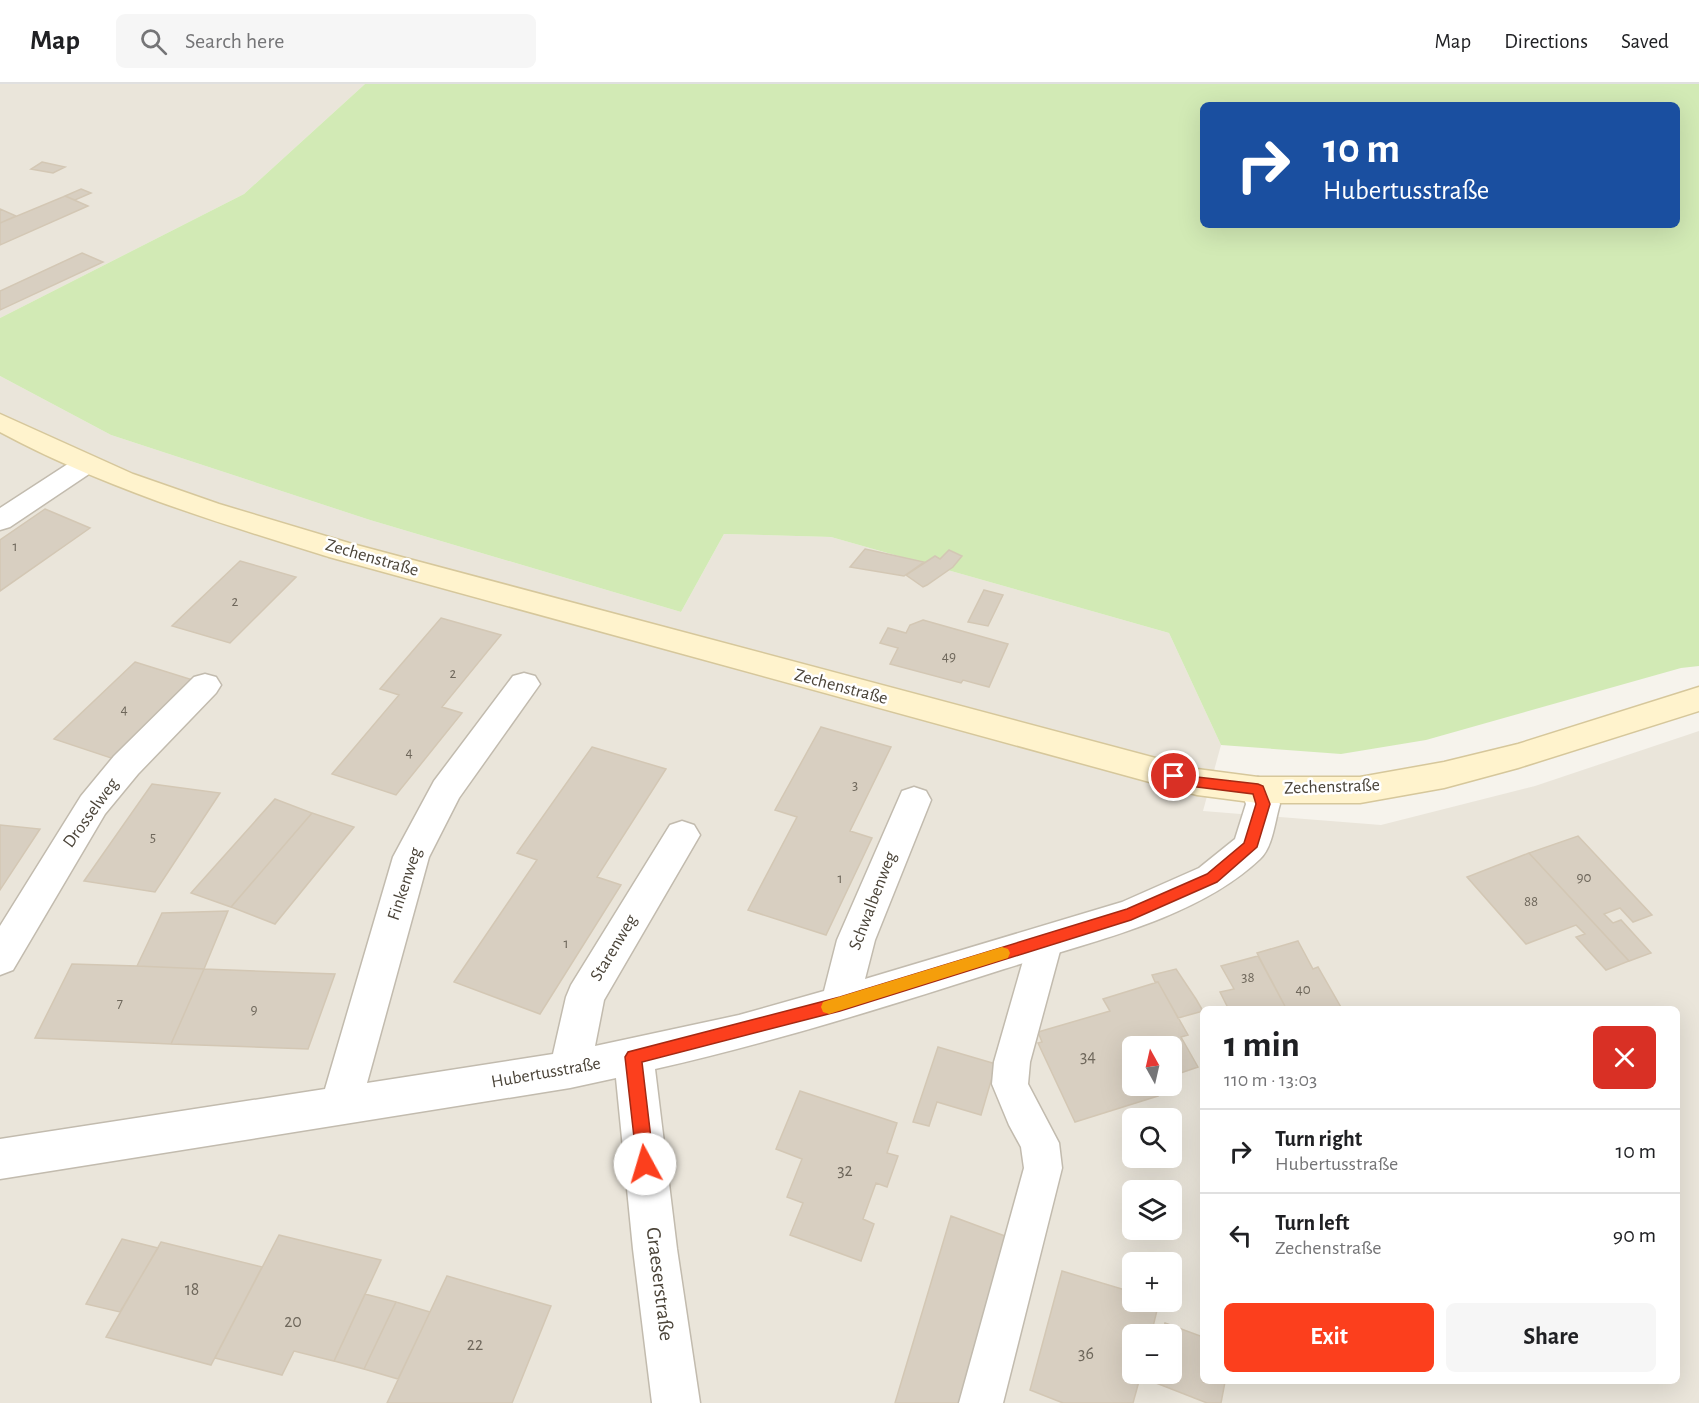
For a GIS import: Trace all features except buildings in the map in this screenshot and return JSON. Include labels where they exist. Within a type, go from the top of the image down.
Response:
[{"type":"main road","name":"Zechenstraße","points":[[0,422],[35,442],[87,464],[211,511],[339,550],[1197,782],[1258,790],[1360,790],[1444,776],[1518,756],[1699,699]]},
{"type":"street","points":[[0,521],[87,464]]},
{"type":"street","name":"Finkenweg","points":[[340,1107],[411,857],[446,790],[524,684]]},
{"type":"street","name":"Drosselweg","points":[[0,959],[93,805],[126,765],[205,685]]},
{"type":"street","name":"Hubertusstraße","points":[[0,1159],[570,1070],[634,1057],[840,1004],[1131,914],[1212,878],[1250,847],[1263,804],[1258,790]]},
{"type":"street","name":"Schwalbenweg","points":[[840,1004],[856,940],[914,800]]},
{"type":"street","name":"Starenweg","points":[[570,1070],[585,997],[682,835]]},
{"type":"street","name":"Graeserstraße","points":[[634,1057],[655,1249],[676,1403]]},
{"type":"lane","points":[[981,1403],[1043,1168],[1040,1143],[1022,1113],[1010,1084],[1012,1062],[1046,940]]},
{"type":"shaded area","points":[[0,84],[365,84],[244,194],[0,318]]},
{"type":"shaded area","points":[[0,376],[111,435],[370,520],[681,612],[724,534],[831,537],[1169,633],[1221,745],[1203,811],[1381,825],[1535,786],[1699,731],[1699,1403],[0,1403]]},
{"type":"green space","points":[[365,84],[1699,84],[1699,666],[1681,668],[1426,740],[1341,754],[1221,745],[1169,633],[831,537],[724,534],[681,612],[370,520],[111,435],[0,376],[0,318],[244,194]]},
{"type":"slow traffic","points":[[829,1007],[1002,953]]},
{"type":"route","points":[[645,1164],[634,1057],[739,1032],[840,1004],[1131,914],[1212,878],[1250,847],[1263,804],[1258,790],[1197,782],[1174,776]]}]
